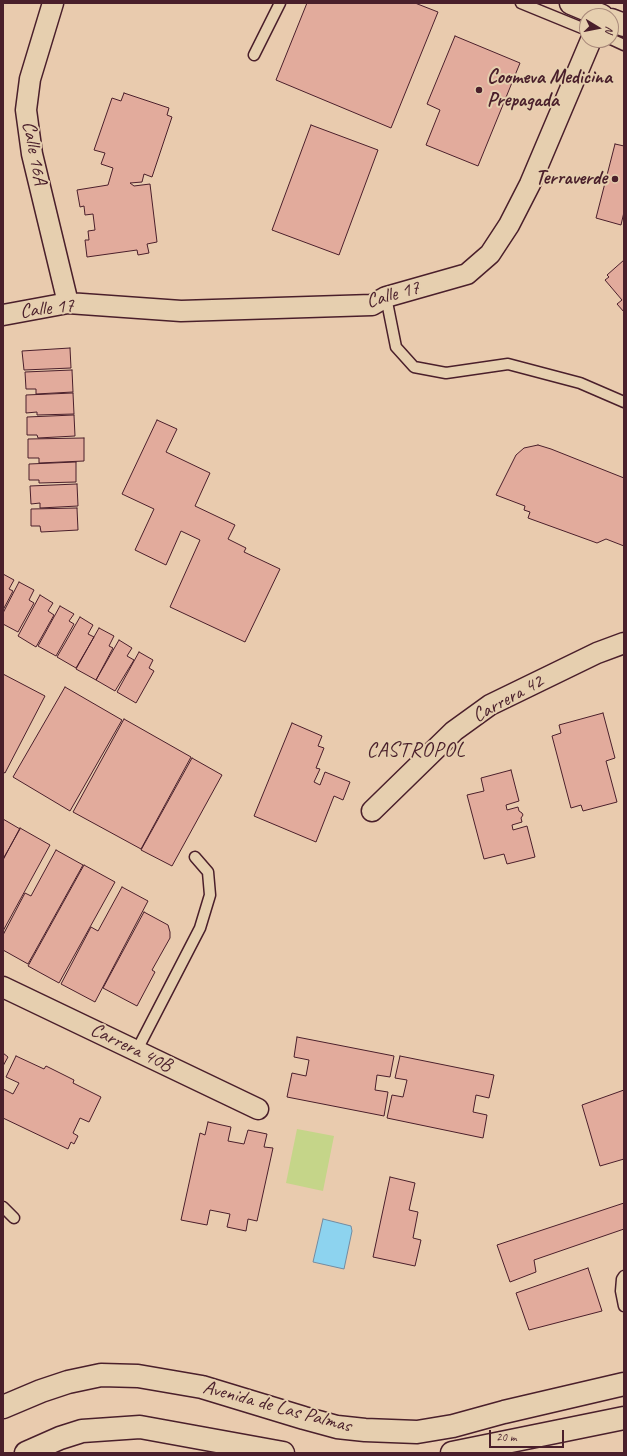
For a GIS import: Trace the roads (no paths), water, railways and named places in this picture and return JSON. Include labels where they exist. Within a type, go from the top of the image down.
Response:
[{"type":"main road","points":[[571,3],[583,8]]},
{"type":"main road","name":"Avenida de Las Palmas","points":[[3,1407],[41,1390],[68,1382],[101,1375],[138,1376],[202,1387],[337,1427],[365,1430],[416,1432],[453,1426],[624,1382]]},
{"type":"main road","points":[[452,1453],[624,1418]]},
{"type":"main road","points":[[26,1453],[60,1438],[82,1431],[140,1427],[283,1453]]},
{"type":"street","name":"Calle 16A","points":[[53,3],[30,79],[26,110],[32,154],[68,303]]},
{"type":"street","name":"Calle 17","points":[[3,315],[68,303],[181,311],[372,305],[386,297],[467,274],[490,254],[509,224],[530,184],[588,48]]},
{"type":"street","name":"Carrera 42","points":[[372,810],[454,731],[490,705],[597,653],[624,643]]},
{"type":"street","name":"Carrera 40B","points":[[3,987],[258,1109]]},
{"type":"lane","points":[[254,55],[280,3]]},
{"type":"lane","points":[[521,3],[579,27]]},
{"type":"lane","points":[[386,297],[396,347],[414,367],[446,373],[508,364],[580,383],[624,402]]},
{"type":"lane","points":[[137,1050],[200,928],[210,895],[208,872],[195,857]]},
{"type":"lane","points":[[3,1207],[14,1218]]},
{"type":"lane","points":[[624,1276],[622,1279],[621,1291],[624,1306]]},
{"type":"water","points":[[323,1219],[351,1226],[352,1231],[344,1269],[313,1262]]},
{"type":"place","name":"Coomeva Medicina Prepagada","points":[[479,90]]},
{"type":"place","name":"Terraverde","points":[[615,179]]},
{"type":"district","name":"CASTROPOL","points":[[416,750]]}]
